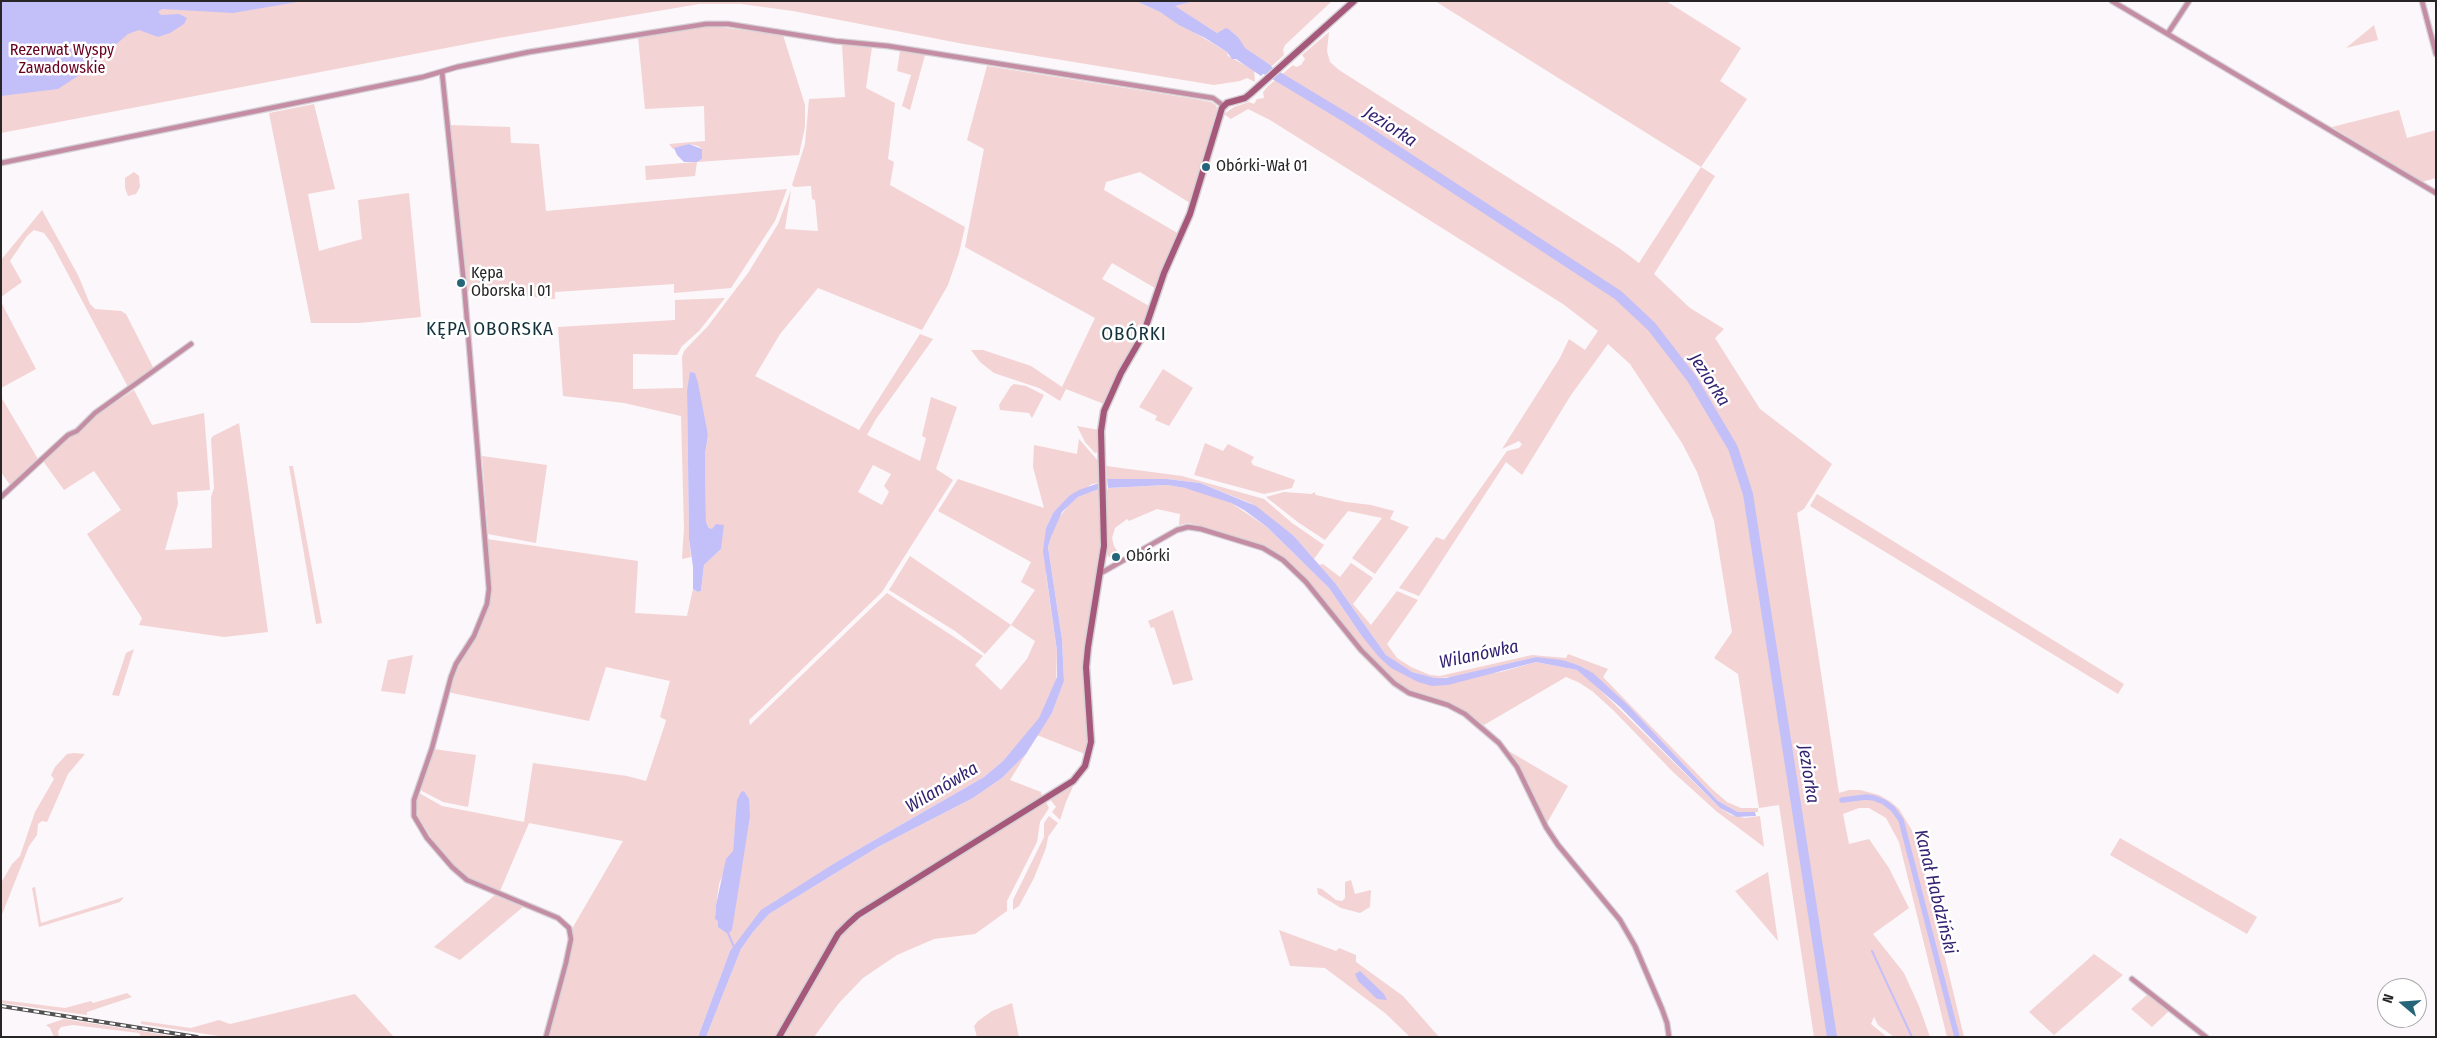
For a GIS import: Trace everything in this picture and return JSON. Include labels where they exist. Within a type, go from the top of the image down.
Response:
[{"type":"street","points":[[779,1037],[838,934],[848,924],[866,910],[1072,781],[1081,772],[1089,754],[1091,742],[1086,667],[1104,546],[1101,431],[1104,411],[1121,373],[1143,335],[1164,273],[1184,230],[1216,125],[1224,106],[1227,103],[1245,98],[1354,1]]},
{"type":"street","points":[[2112,1],[2436,193]]},
{"type":"street","points":[[2168,33],[2189,1]]},
{"type":"street","points":[[2422,1],[2436,54]]},
{"type":"street","points":[[1,163],[579,43],[687,26],[728,24],[835,41],[888,46],[1213,98],[1224,106]]},
{"type":"street","points":[[442,72],[462,269],[489,589],[487,604],[451,677],[432,748],[414,800],[414,816],[428,838],[452,867],[467,880],[558,918],[569,928],[571,935],[566,963],[546,1037]]},
{"type":"street","points":[[1,497],[68,434],[77,431],[95,413],[191,344]]},
{"type":"street","points":[[1101,573],[1177,530],[1188,527],[1201,528],[1263,548],[1283,560],[1306,582],[1361,650],[1394,683],[1408,693],[1448,705],[1466,714],[1503,748],[1517,767],[1546,827],[1620,920],[1635,946],[1662,1009],[1669,1037]]},
{"type":"street","points":[[2132,979],[2206,1037]]},
{"type":"green space","name":"Rezerwat Wyspy Zawadowskie","points":[[1,1],[1136,1],[1160,12],[1227,52],[1228,56],[1254,70],[1255,82],[1247,78],[1214,85],[964,44],[793,11],[741,4],[699,4],[493,39],[1,133]]},
{"type":"green space","points":[[1194,1],[1332,1],[1285,45],[1284,55],[1272,66],[1244,48],[1239,38],[1230,30],[1217,33],[1174,6]]},
{"type":"green space","points":[[1435,1],[1666,1],[1741,48],[1720,81],[1747,99],[1701,167]]},
{"type":"green space","points":[[2374,25],[2378,40],[2346,48]]},
{"type":"green space","points":[[712,26],[783,35],[805,105],[805,127],[799,155],[697,162],[695,176],[646,180],[645,166],[696,162],[702,159],[702,149],[698,146],[689,144],[673,149],[669,144],[705,141],[704,106],[645,109],[638,37]]},
{"type":"green space","points":[[1329,32],[1327,51],[1330,62],[1339,70],[1619,248],[1639,263],[1701,167],[1715,176],[1654,274],[1690,308],[1724,329],[1715,338],[1760,409],[1832,464],[1804,509],[1797,513],[1839,793],[1849,790],[1860,790],[1879,795],[1899,809],[1916,837],[1964,1037],[1947,1037],[1899,842],[1886,818],[1869,808],[1859,808],[1843,814],[1849,844],[1869,839],[1889,868],[1909,908],[1873,934],[1904,973],[1930,1037],[1894,1037],[1878,1025],[1874,1017],[1871,1024],[1887,1037],[1814,1037],[1779,805],[1759,808],[1738,674],[1714,658],[1732,632],[1714,521],[1697,472],[1682,443],[1630,364],[1608,344],[1571,395],[1522,475],[1506,462],[1419,596],[1399,588],[1436,537],[1444,540],[1507,451],[1519,448],[1522,444],[1519,441],[1502,449],[1560,358],[1569,339],[1585,350],[1598,331],[1563,304],[1270,120],[1248,109],[1231,119],[1224,114],[1234,107],[1249,102],[1254,104],[1257,99],[1264,98],[1263,92],[1268,86],[1293,65],[1296,67],[1301,65],[1305,59],[1302,55]]},
{"type":"green space","points":[[842,44],[872,47],[866,88],[895,103],[888,159],[894,162],[890,185],[965,227],[959,253],[948,285],[922,330],[818,288],[780,334],[755,376],[859,430],[920,334],[933,339],[876,419],[867,435],[920,461],[926,438],[922,436],[931,397],[957,407],[936,469],[953,480],[882,592],[749,720],[750,725],[887,593],[983,656],[975,665],[1001,690],[1027,659],[1035,641],[1011,625],[1035,590],[1021,582],[1031,562],[938,511],[958,479],[1044,508],[1033,467],[1034,445],[1077,454],[1079,439],[1099,462],[1099,483],[1092,484],[1053,513],[1046,528],[1046,574],[1057,651],[1056,683],[1044,712],[1036,723],[1003,761],[984,777],[838,861],[783,898],[776,900],[730,951],[698,1037],[549,1037],[570,954],[573,927],[623,841],[529,823],[500,891],[465,876],[445,859],[418,817],[416,800],[419,793],[442,806],[524,822],[533,763],[627,776],[646,781],[666,720],[660,717],[670,681],[606,667],[589,721],[452,693],[450,691],[457,669],[478,635],[489,606],[492,592],[487,539],[638,561],[635,613],[687,616],[693,589],[698,592],[701,591],[704,565],[721,549],[706,522],[705,454],[708,435],[698,392],[687,391],[689,539],[691,557],[682,559],[684,528],[681,416],[624,403],[563,396],[558,327],[675,320],[675,300],[725,298],[699,331],[682,346],[677,355],[633,354],[633,389],[683,388],[682,357],[684,351],[708,326],[748,273],[778,224],[791,190],[785,229],[818,231],[815,200],[812,199],[811,186],[794,187],[792,185],[805,144],[809,99],[845,97]],"holes":[[[873,465],[891,474],[884,486],[889,492],[882,505],[858,492]],[[750,817],[733,918],[732,930],[715,915],[719,884],[733,851],[735,830]]]},
{"type":"green space","points":[[900,51],[925,55],[910,110],[902,106],[911,75],[897,71]]},
{"type":"green space","points":[[987,66],[1189,98],[1211,102],[1216,105],[1217,109],[1190,203],[1140,172],[1106,182],[1104,190],[1179,234],[1155,288],[1112,263],[1102,279],[1149,306],[1137,341],[1114,380],[1104,404],[1066,389],[1060,401],[1039,388],[994,373],[980,362],[971,350],[983,350],[1031,366],[1062,387],[1095,318],[965,247],[984,149],[967,140]]},
{"type":"green space","points":[[314,104],[335,189],[308,194],[319,251],[362,239],[358,200],[409,193],[421,317],[359,323],[311,323],[269,113]]},
{"type":"green space","points":[[2399,110],[2407,138],[2436,130],[2436,178],[2422,182],[2332,127]]},
{"type":"green space","points":[[450,125],[510,127],[511,143],[539,144],[546,211],[787,189],[775,221],[731,288],[674,293],[674,284],[555,292],[555,299],[468,291]]},
{"type":"green space","points":[[134,172],[139,176],[140,187],[136,194],[128,196],[125,188],[125,178]]},
{"type":"green space","points":[[42,210],[78,275],[90,304],[95,309],[121,311],[126,314],[154,369],[128,387],[52,244],[44,233],[34,230],[27,236],[10,261],[22,282],[1,297],[1,260]]},
{"type":"green space","points":[[1,302],[36,369],[1,388]]},
{"type":"green space","points":[[1163,369],[1193,388],[1169,426],[1155,420],[1157,416],[1139,407]]},
{"type":"green space","points":[[1014,384],[1026,386],[1044,395],[1032,418],[1029,413],[1000,410],[999,405]]},
{"type":"green space","points":[[134,390],[152,425],[204,413],[210,490],[177,492],[178,504],[165,550],[212,548],[211,497],[214,488],[211,439],[213,436],[239,423],[268,632],[224,637],[139,625],[142,618],[87,534],[121,510],[94,471],[64,490],[43,461],[68,438],[88,425],[95,416]]},
{"type":"green space","points":[[1,397],[38,459],[10,485],[1,472]]},
{"type":"green space","points":[[1077,426],[1099,430],[1099,452],[1095,453],[1085,442]]},
{"type":"green space","points":[[1205,443],[1223,451],[1228,444],[1254,457],[1251,462],[1253,465],[1295,480],[1292,488],[1264,494],[1194,475]]},
{"type":"green space","points":[[482,456],[547,465],[536,543],[488,534]]},
{"type":"green space","points":[[289,466],[293,466],[322,623],[316,624]]},
{"type":"green space","points":[[1106,466],[1182,476],[1264,499],[1292,523],[1324,545],[1314,559],[1294,536],[1250,503],[1200,483],[1167,479],[1107,479]]},
{"type":"green space","points":[[1167,485],[1197,490],[1231,503],[1267,527],[1329,588],[1361,635],[1418,682],[1501,672],[1536,662],[1577,670],[1584,674],[1720,808],[1731,815],[1745,818],[1760,816],[1764,847],[1716,811],[1673,772],[1613,710],[1592,691],[1578,682],[1566,677],[1484,725],[1455,705],[1408,691],[1397,683],[1361,646],[1306,578],[1273,551],[1262,545],[1189,523],[1179,525],[1180,514],[1157,509],[1129,521],[1127,519],[1115,528],[1112,538],[1114,546],[1123,560],[1116,562],[1113,560],[1106,551],[1105,493],[1108,488]]},
{"type":"green space","points":[[1099,489],[1100,557],[1083,664],[1088,743],[1085,754],[1037,735],[1052,713],[1064,681],[1062,639],[1048,547],[1057,520],[1069,505],[1078,497]]},
{"type":"green space","points":[[1284,492],[1312,494],[1314,492],[1316,495],[1394,511],[1390,519],[1409,527],[1375,574],[1352,558],[1382,518],[1348,511],[1325,540],[1299,523],[1266,497]]},
{"type":"green space","points":[[1817,494],[2124,684],[2118,694],[1810,506]]},
{"type":"green space","points":[[910,556],[1011,625],[985,654],[955,631],[889,590]]},
{"type":"green space","points":[[1351,563],[1373,578],[1353,604],[1371,625],[1397,591],[1418,600],[1387,644],[1397,658],[1411,667],[1430,675],[1440,676],[1532,655],[1566,658],[1568,654],[1608,669],[1603,677],[1712,789],[1727,802],[1741,808],[1758,808],[1758,812],[1738,812],[1718,801],[1628,705],[1593,674],[1578,665],[1536,657],[1453,677],[1435,678],[1412,672],[1397,664],[1386,655],[1336,584],[1319,565],[1323,564],[1340,577]]},
{"type":"green space","points":[[1173,610],[1193,680],[1173,685],[1154,627],[1151,628],[1148,621]]},
{"type":"green space","points":[[134,649],[119,696],[112,695],[126,653]]},
{"type":"green space","points":[[413,655],[405,694],[381,691],[388,660]]},
{"type":"green space","points":[[434,749],[476,755],[468,807],[443,802],[422,791],[421,788]]},
{"type":"green space","points":[[1507,750],[1568,786],[1547,823],[1529,784]]},
{"type":"green space","points":[[67,754],[85,754],[68,774],[47,822],[42,821],[38,824],[37,835],[29,846],[1,917],[1,883],[12,864],[20,856],[35,812],[54,779],[51,775],[55,767]]},
{"type":"green space","points":[[1026,754],[1010,780],[1041,792],[1042,796],[842,924],[775,1037],[706,1037],[741,949],[769,914],[878,847],[973,798],[1002,778]]},
{"type":"green space","points":[[1076,780],[1060,820],[1052,812],[1056,807],[1049,798]]},
{"type":"green space","points":[[1045,800],[1049,808],[1040,822],[1037,842],[1007,901],[1007,911],[975,934],[934,939],[897,955],[863,978],[839,1003],[814,1037],[782,1037],[839,938],[851,925]]},
{"type":"green space","points":[[1049,816],[1058,823],[1048,837],[1046,848],[1034,878],[1019,906],[1013,910],[1013,900],[1044,837],[1044,823]]},
{"type":"green space","points":[[2120,838],[2257,917],[2247,934],[2110,855]]},
{"type":"green space","points":[[1768,872],[1778,941],[1735,891]]},
{"type":"green space","points":[[1351,880],[1355,894],[1371,890],[1370,907],[1360,913],[1341,908],[1318,894],[1317,888],[1322,889],[1336,900],[1342,901],[1345,898],[1345,882]]},
{"type":"green space","points":[[35,887],[41,923],[124,897],[120,902],[39,927],[32,888]]},
{"type":"green space","points":[[495,895],[523,907],[460,960],[434,947]]},
{"type":"green space","points":[[1279,930],[1336,951],[1339,948],[1356,955],[1356,962],[1403,996],[1439,1037],[1410,1037],[1385,1013],[1325,968],[1290,966]]},
{"type":"green space","points":[[2094,954],[2123,975],[2054,1035],[2029,1012]]},
{"type":"green space","points":[[127,993],[132,997],[87,1012],[87,1015],[1,1003],[1,1000],[65,1008],[91,1001],[93,1003]]},
{"type":"green space","points":[[355,994],[394,1037],[225,1037],[141,1024],[141,1021],[191,1028],[219,1020],[230,1024]]},
{"type":"green space","points":[[2147,995],[2169,1011],[2152,1027],[2131,1009]]},
{"type":"green space","points":[[1012,1003],[1019,1037],[977,1037],[974,1026],[978,1021],[992,1011]]},
{"type":"green space","points":[[64,1019],[178,1037],[141,1037],[139,1033],[73,1025],[61,1027],[58,1031],[59,1037],[54,1037],[50,1028],[46,1025]]},
{"type":"water","points":[[1,1],[303,1],[233,13],[162,9],[158,12],[161,15],[179,14],[187,18],[184,24],[170,33],[158,37],[139,30],[128,34],[84,72],[58,89],[1,96]]},
{"type":"water","points":[[1136,1],[1194,1],[1175,6],[1217,33],[1226,28],[1230,30],[1239,38],[1245,48],[1272,66],[1261,76],[1236,59],[1232,59],[1227,52],[1205,38],[1179,25],[1160,12]]},
{"type":"water","points":[[689,144],[702,149],[702,159],[697,162],[684,162],[677,155],[674,148]]},
{"type":"water","points":[[690,372],[695,373],[698,383],[708,435],[705,454],[706,522],[709,528],[712,529],[716,524],[724,525],[721,549],[704,565],[701,591],[698,592],[693,589],[693,567],[689,539],[687,391]]},
{"type":"water","points":[[1107,479],[1167,479],[1200,483],[1256,506],[1294,536],[1336,584],[1386,655],[1412,672],[1435,678],[1446,678],[1536,657],[1562,660],[1578,665],[1593,673],[1628,705],[1718,801],[1738,812],[1755,812],[1756,816],[1737,817],[1720,808],[1620,707],[1577,670],[1536,662],[1448,685],[1432,686],[1418,682],[1391,668],[1379,657],[1361,635],[1329,588],[1267,527],[1244,510],[1231,503],[1185,488],[1167,485],[1108,488]]},
{"type":"water","points":[[1099,483],[1099,489],[1078,497],[1062,512],[1048,547],[1062,639],[1064,681],[1052,713],[1026,754],[1002,778],[973,798],[878,847],[769,914],[741,949],[706,1037],[698,1037],[730,951],[761,910],[838,861],[984,777],[1003,761],[1039,718],[1057,677],[1057,651],[1043,551],[1046,528],[1053,513],[1069,496],[1079,490]]},
{"type":"water","points":[[744,791],[749,799],[750,817],[732,930],[728,934],[718,927],[718,921],[715,919],[716,905],[726,859],[733,851],[737,800],[741,792]]},
{"type":"water","points":[[1360,971],[1384,994],[1387,1000],[1377,999],[1358,981],[1355,974]]},
{"type":"waterway","name":"Jeziorka","points":[[1257,64],[1350,120],[1618,295],[1652,327],[1692,379],[1733,448],[1748,494],[1832,1037]]},
{"type":"waterway","name":"Kanał Habdziński","points":[[1842,800],[1874,798],[1884,802],[1893,809],[1901,820],[1957,1037]]},
{"type":"waterway","points":[[728,933],[734,947]]},
{"type":"waterway","points":[[1872,951],[1912,1037]]},
{"type":"railway","points":[[1,1006],[197,1037]]},
{"type":"place","name":"Obórki-Wał 01","points":[[1206,167]]},
{"type":"place","name":"Kępa Oborska I 01","points":[[461,283]]},
{"type":"place","name":"Obórki","points":[[1116,557]]},
{"type":"district","name":"KĘPA OBORSKA","points":[[490,330]]},
{"type":"district","name":"OBÓRKI","points":[[1134,335]]},
{"type":"water label","name":"Wilanówka","points":[[1479,655]]},
{"type":"water label","name":"Wilanówka","points":[[942,788]]}]
